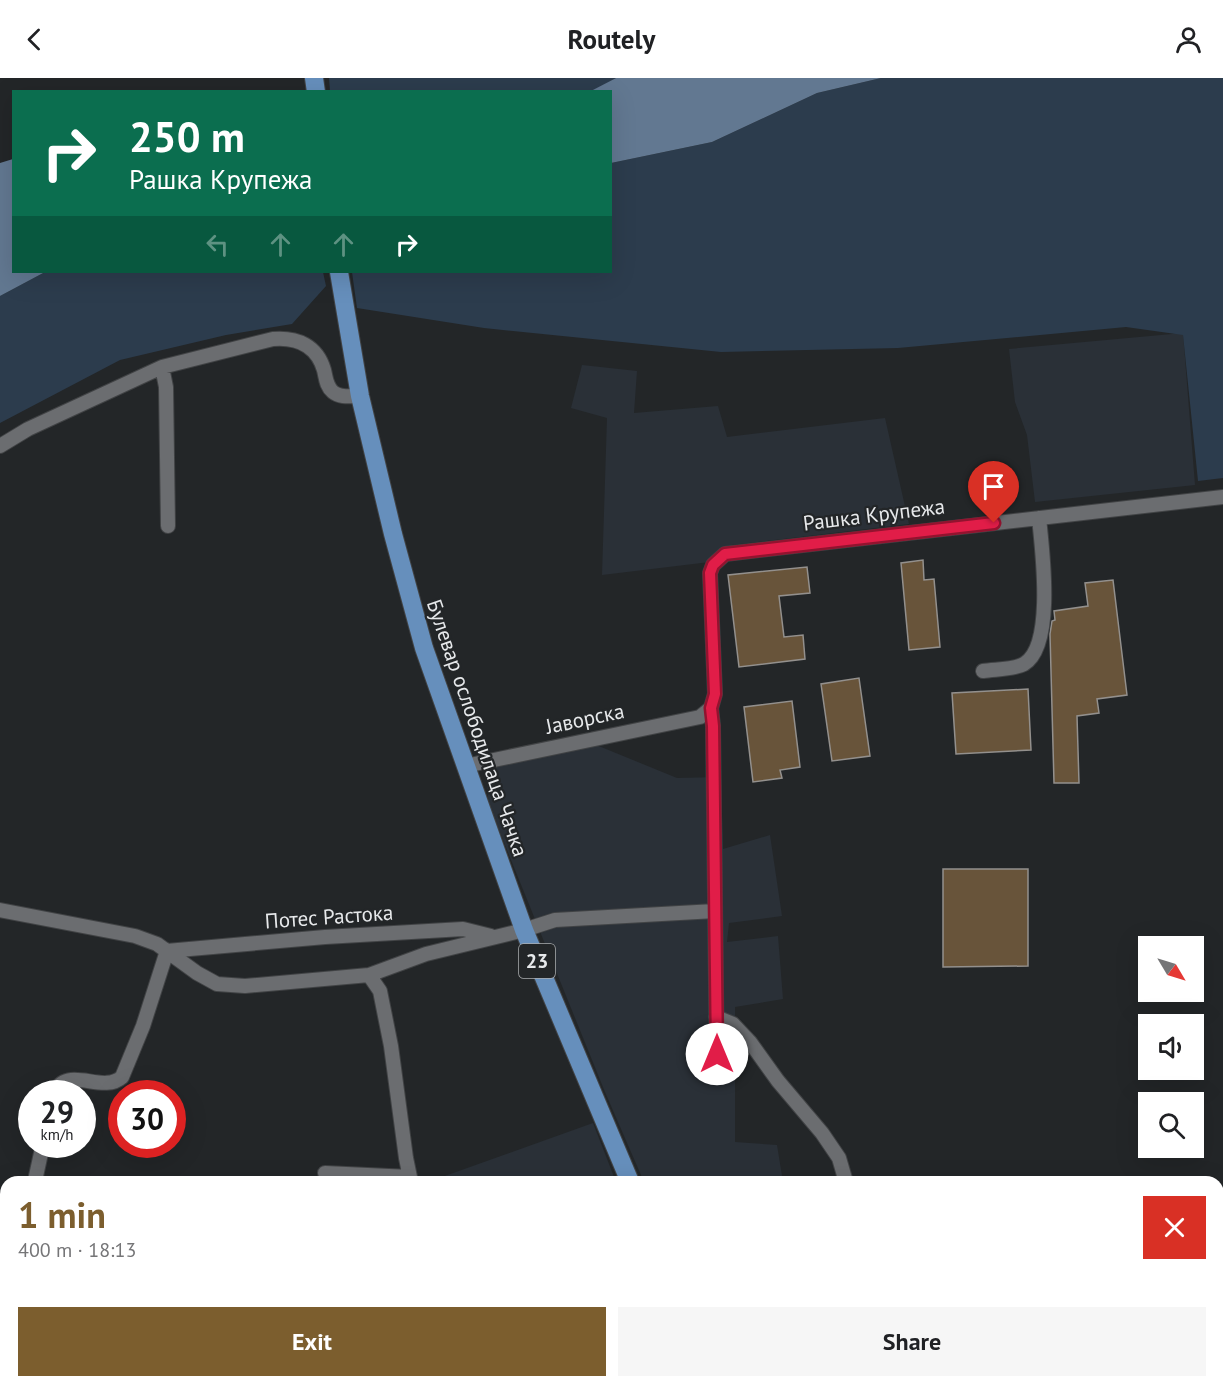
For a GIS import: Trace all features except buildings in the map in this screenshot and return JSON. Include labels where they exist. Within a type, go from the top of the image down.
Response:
[{"type":"main road","name":"Булевар ослободилаца Чачка","points":[[339,273],[360,396],[412,606],[465,766],[524,930],[627,1176]]},
{"type":"street","points":[[0,446],[28,429],[162,367],[265,340],[290,339],[305,343],[317,356],[325,372],[327,384],[332,391],[342,396],[360,396]]},
{"type":"street","points":[[162,367],[166,387],[168,526]]},
{"type":"street","name":"Рашка Крупежа","points":[[711,708],[715,694],[710,573],[713,565],[725,554],[1223,496]]},
{"type":"street","points":[[983,671],[1023,664],[1036,651],[1044,620],[1043,553],[1039,518]]},
{"type":"street","points":[[711,708],[717,1072]]},
{"type":"street","name":"Јаворска","points":[[465,766],[700,717],[711,708]]},
{"type":"street","name":"Потес Растока","points":[[0,910],[135,936],[157,944],[197,974],[217,984],[245,986],[369,975],[426,954],[524,930]]},
{"type":"street","points":[[524,930],[555,920],[716,911]]},
{"type":"street","name":"Потес Растока","points":[[167,951],[325,937],[463,929],[493,936]]},
{"type":"street","points":[[96,1083],[115,1083],[122,1077],[143,1026],[167,951]]},
{"type":"street","points":[[369,975],[380,991],[391,1046],[411,1176]]},
{"type":"street","points":[[716,1017],[733,1024],[750,1042],[778,1081],[822,1133],[839,1158],[844,1176]]},
{"type":"street","points":[[36,1176],[40,1158]]},
{"type":"street","points":[[325,1173],[368,1176]]},
{"type":"shaded area","points":[[329,78],[616,78],[595,90],[330,90]]},
{"type":"shaded area","points":[[616,78],[881,78],[817,93],[712,142],[612,163],[612,90],[593,90]]},
{"type":"shaded area","points":[[881,78],[1223,78],[1223,478],[1198,481],[1183,335],[1126,327],[898,348],[721,352],[484,328],[357,308],[352,273],[612,273],[612,163],[712,142],[817,93]]},
{"type":"shaded area","points":[[12,159],[12,273],[43,273],[0,296],[0,163]]},
{"type":"shaded area","points":[[43,273],[323,273],[326,286],[292,324],[226,335],[120,360],[0,423],[0,296]]},
{"type":"shaded area","points":[[1183,333],[1195,485],[1035,502],[1027,435],[1015,402],[1009,349]]},
{"type":"shaded area","points":[[582,365],[637,371],[634,413],[718,406],[727,437],[885,418],[909,524],[732,545],[718,561],[602,575],[607,418],[571,408]]},
{"type":"shaded area","points":[[584,740],[677,778],[721,777],[723,849],[770,835],[782,916],[729,923],[727,942],[778,936],[783,999],[735,1007],[735,1142],[777,1145],[782,1176],[641,1176],[488,803],[486,756]]},
{"type":"shaded area","points":[[593,1123],[614,1176],[445,1176]]},
{"type":"route","points":[[717,1054],[711,708],[715,694],[710,573],[713,565],[725,554],[994,523]]}]
